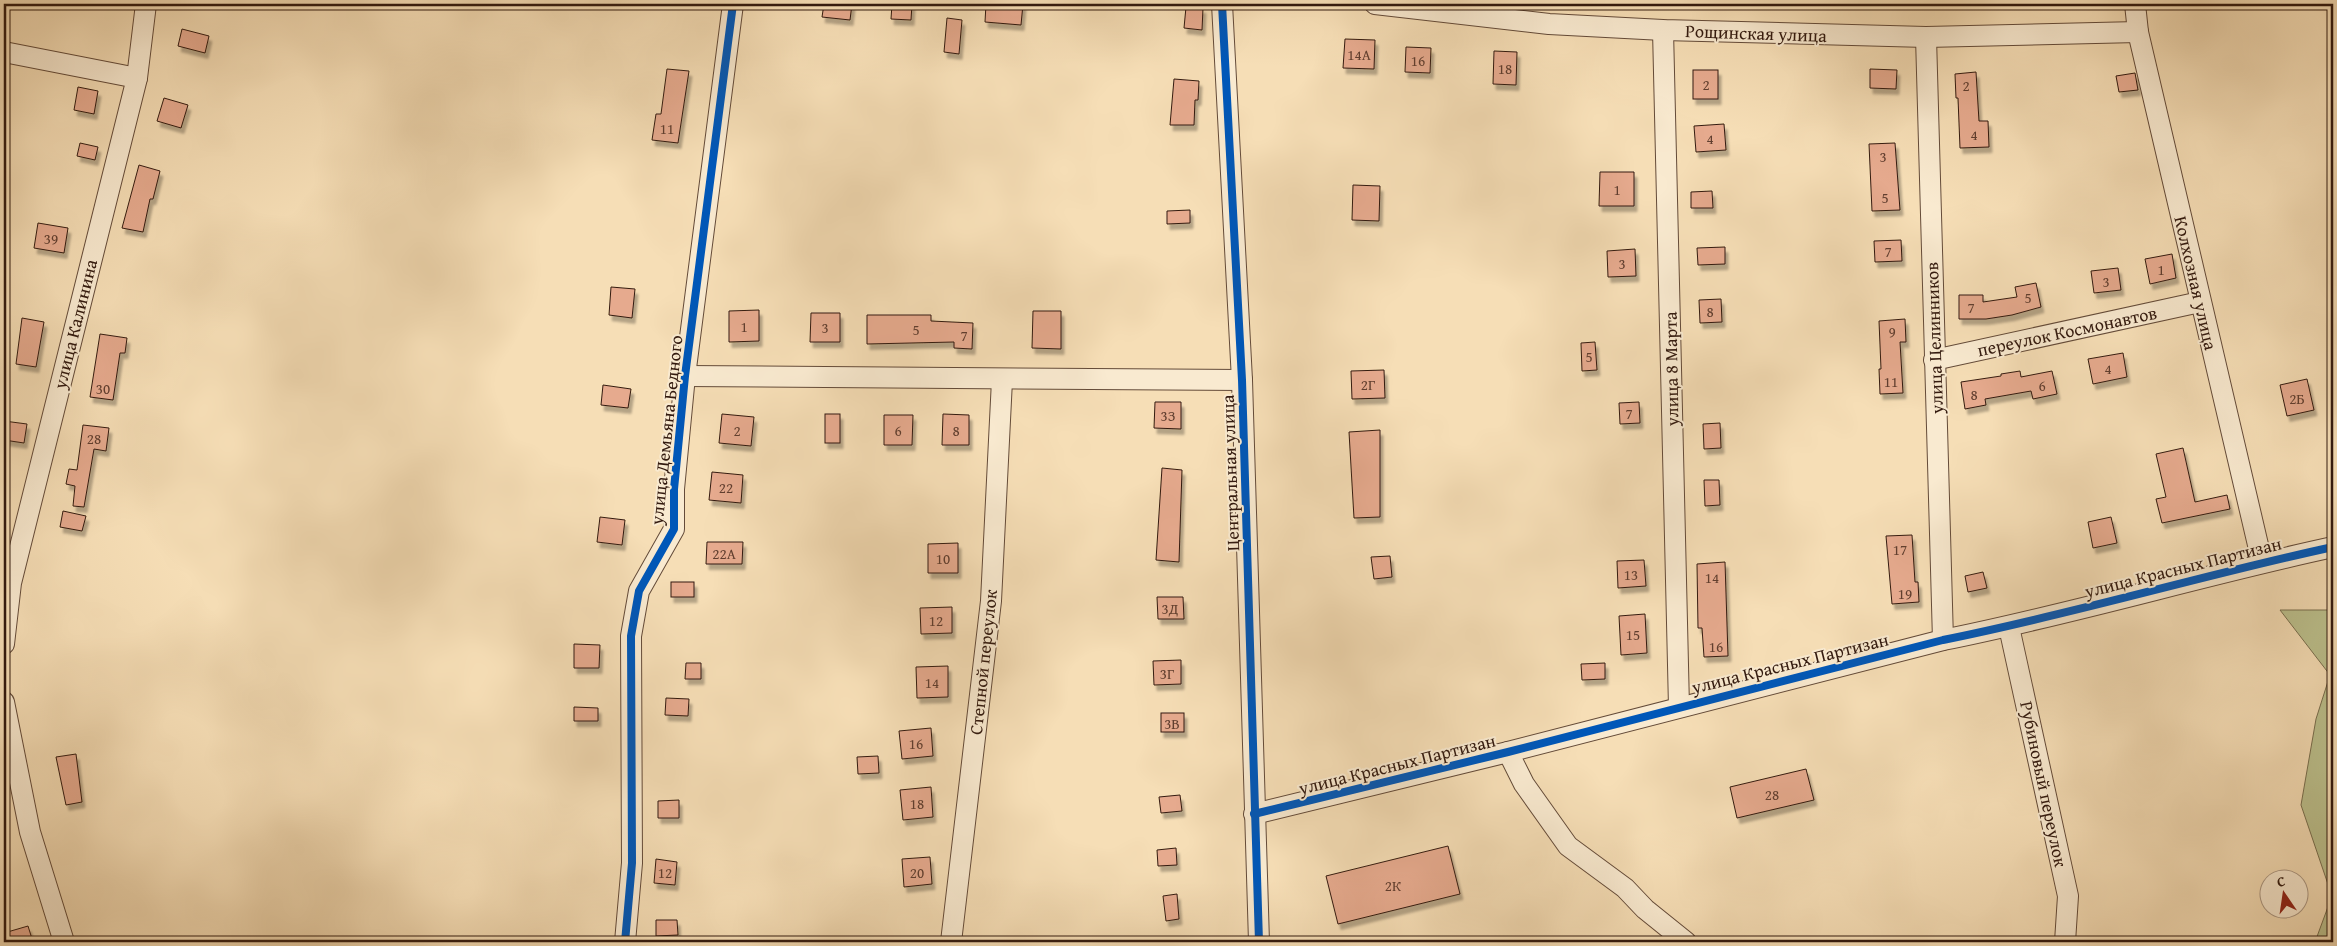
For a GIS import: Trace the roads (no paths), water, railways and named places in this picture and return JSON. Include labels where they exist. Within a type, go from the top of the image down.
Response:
[{"type":"street","name":"улица Калинина","points":[[4,644],[11,583],[137,78],[146,4]]},
{"type":"street","name":"улица Демьяна Бедного","points":[[625,942],[632,862],[631,636],[639,591],[674,529],[674,489],[685,376],[733,4]]},
{"type":"street","name":"Центральная улица","points":[[1222,4],[1242,380],[1259,942]]},
{"type":"street","name":"Рощинская улица","points":[[1375,4],[1549,24],[1663,30],[1926,37],[2138,32]]},
{"type":"street","name":"Колхозная улица","points":[[2135,4],[2138,32],[2262,562]]},
{"type":"street","name":"улица 8 Марта","points":[[1663,30],[1679,707]]},
{"type":"street","name":"улица Целинников","points":[[1926,37],[1943,640]]},
{"type":"street","points":[[4,52],[137,78]]},
{"type":"street","name":"переулок Космонавтов","points":[[1934,360],[2200,302]]},
{"type":"street","points":[[685,376],[1002,380],[1242,380]]},
{"type":"street","name":"Степной переулок","points":[[950,942],[991,601],[1002,380]]},
{"type":"street","name":"улица Красных Партизан","points":[[1254,814],[1508,752],[1943,640],[2009,626],[2262,562],[2333,547]]},
{"type":"street","name":"Рубиновый переулок","points":[[2009,626],[2068,896],[2065,942]]},
{"type":"street","points":[[4,702],[30,832],[64,942]]},
{"type":"street","points":[[1508,752],[1524,784],[1568,846],[1626,888],[1645,909],[1686,942]]}]
